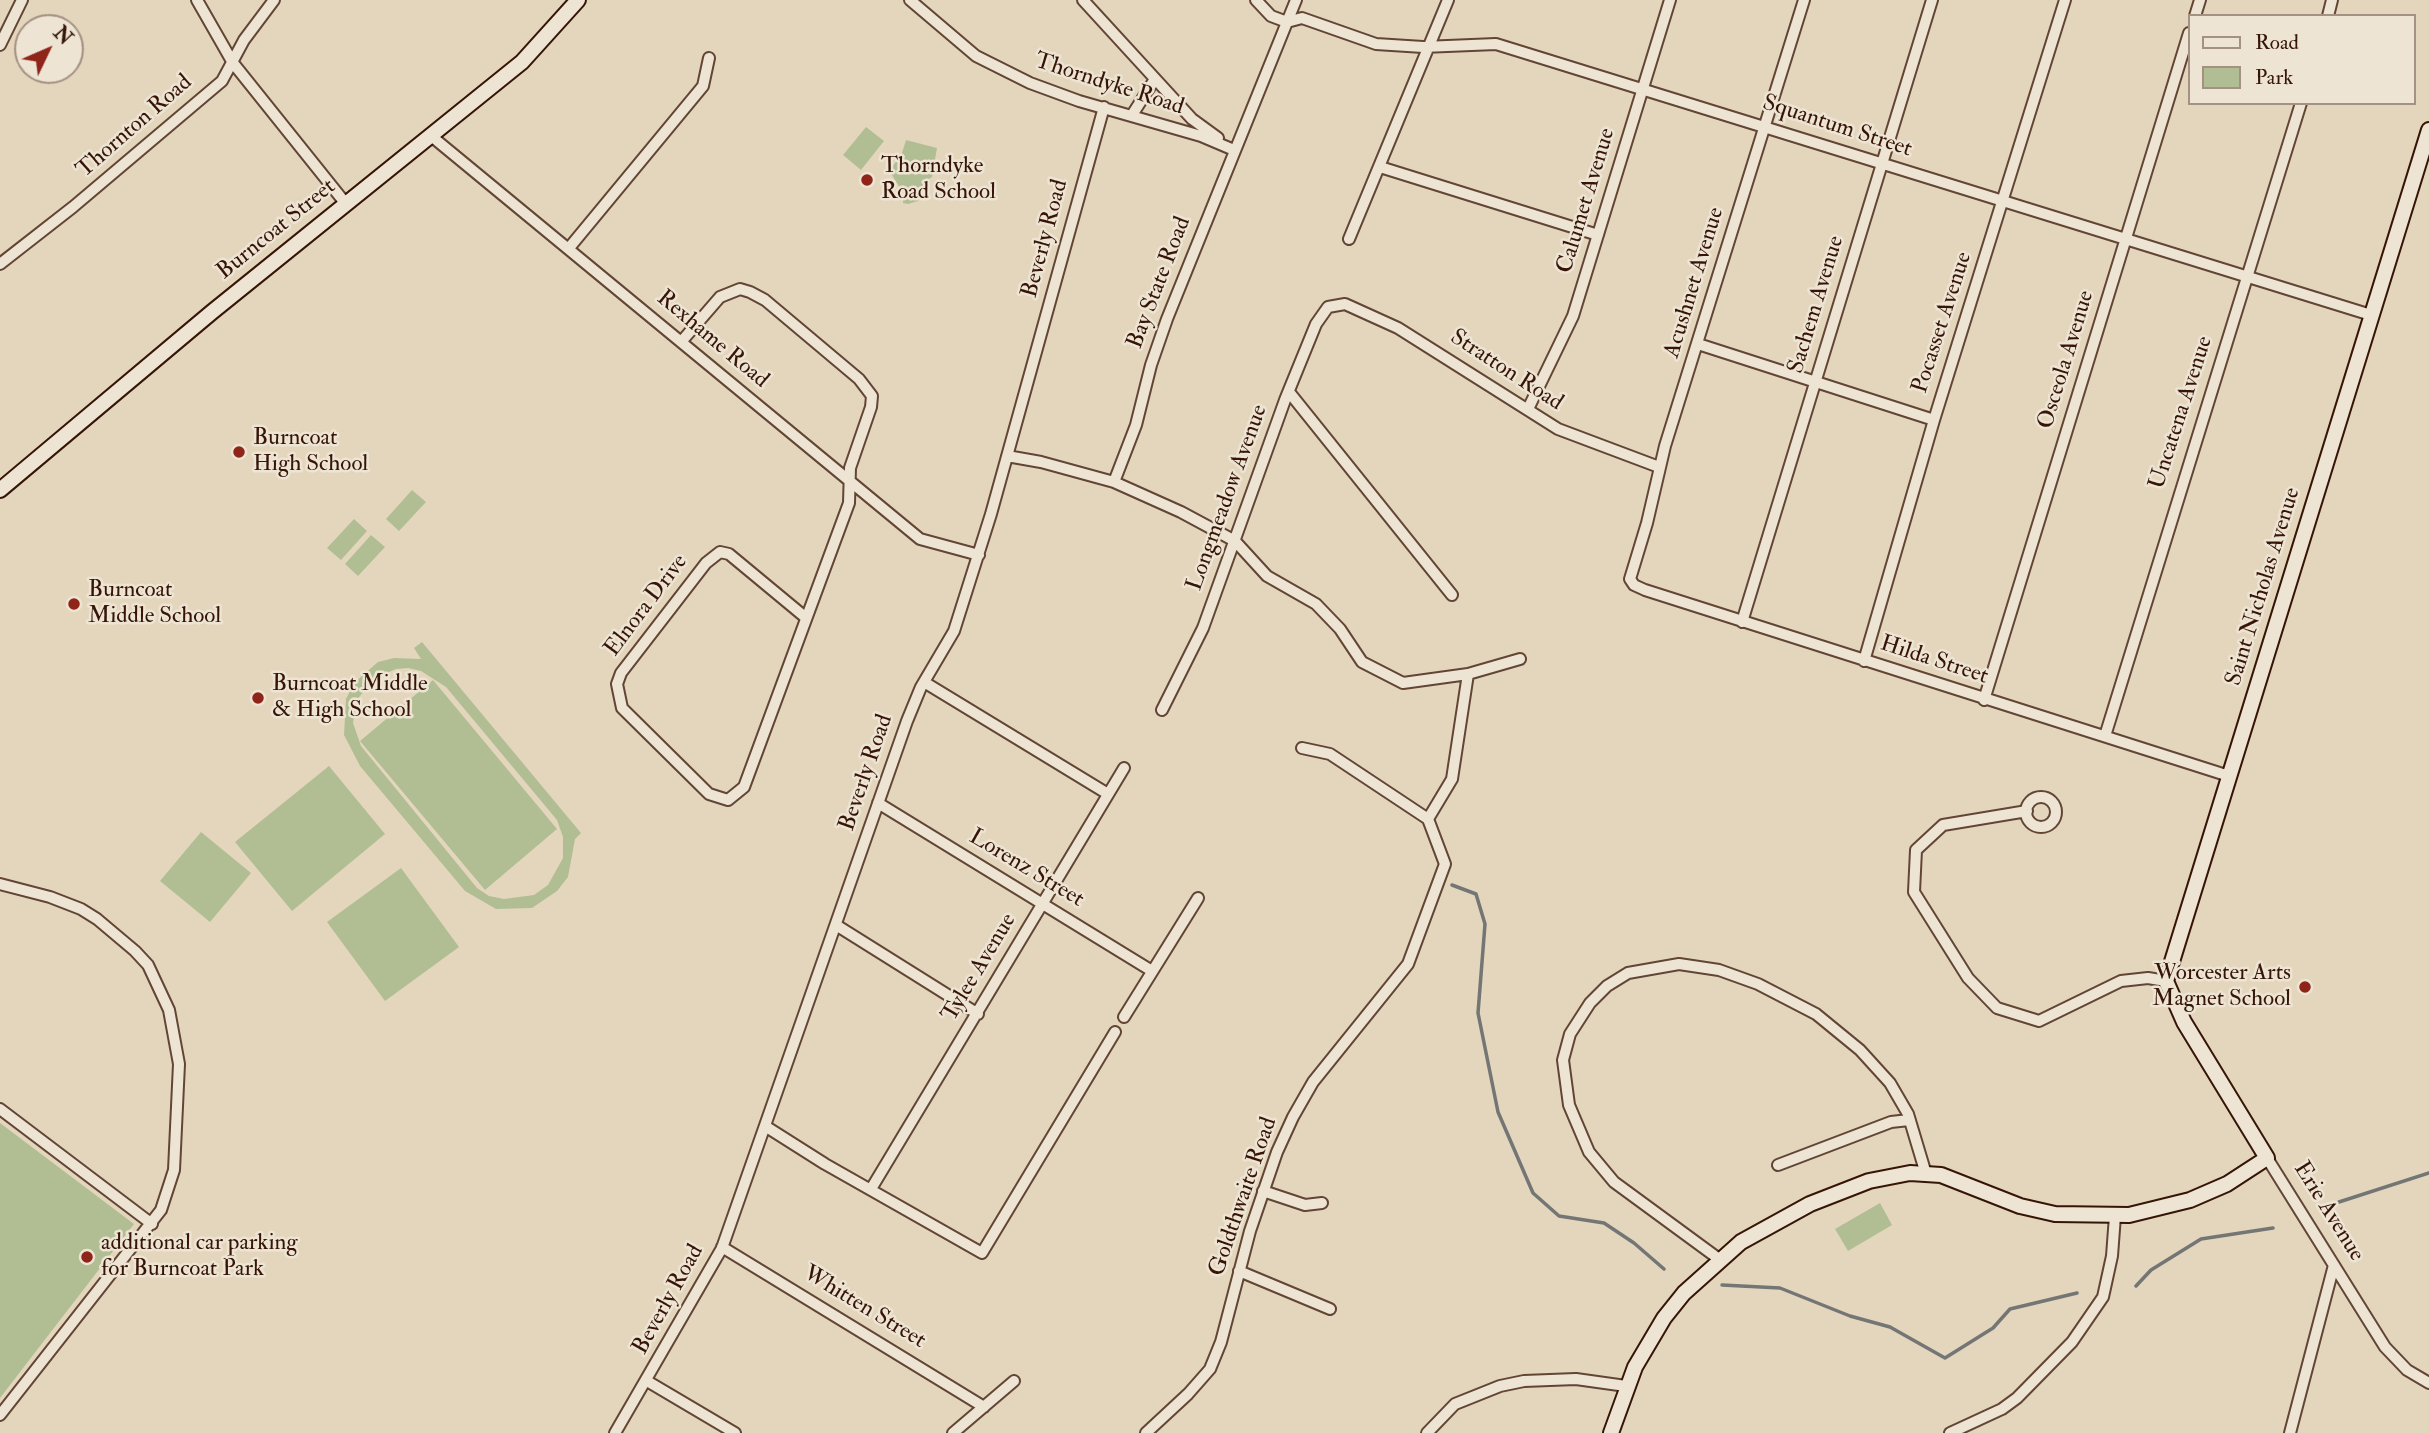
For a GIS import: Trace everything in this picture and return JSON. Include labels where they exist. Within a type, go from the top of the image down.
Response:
[{"type":"street","points":[[0,45],[22,0]]},
{"type":"street","points":[[197,0],[233,63],[346,204]]},
{"type":"street","name":"Thornton Road","points":[[0,264],[73,207],[222,80],[244,40],[274,0]]},
{"type":"street","name":"Burncoat Street","points":[[0,490],[522,62],[577,0]]},
{"type":"street","name":"Thorndyke Road","points":[[910,0],[976,56],[1048,91],[1201,136],[1234,150]]},
{"type":"street","points":[[1083,0],[1192,119],[1234,150]]},
{"type":"street","points":[[1256,0],[1271,16],[1287,22]]},
{"type":"street","name":"Bay State Road","points":[[1114,482],[1136,425],[1151,365],[1167,319],[1296,0]]},
{"type":"street","points":[[1349,239],[1448,0]]},
{"type":"street","name":"Calumet Avenue","points":[[1528,409],[1570,323],[1671,0]]},
{"type":"street","name":"Acushnet Avenue","points":[[1630,579],[1647,523],[1659,467],[1804,0]]},
{"type":"street","name":"Sachem Avenue","points":[[1742,622],[1932,0]]},
{"type":"street","name":"Pocasset Avenue","points":[[1864,661],[1934,420],[2065,0]]},
{"type":"street","name":"Squantum Street","points":[[1287,22],[1302,18],[1376,44],[1496,44],[2371,315]]},
{"type":"street","name":"Osceola Avenue","points":[[1984,699],[2188,36]]},
{"type":"street","points":[[569,248],[703,86],[709,58]]},
{"type":"street","points":[[1132,115],[1155,79]]},
{"type":"street","name":"Uncatena Avenue","points":[[2105,736],[2300,105]]},
{"type":"street","name":"Beverly Road","points":[[615,1433],[722,1247],[878,803],[924,682],[953,634],[979,555],[1104,107]]},
{"type":"street","name":"Saint Nicholas Avenue","points":[[2166,981],[2429,130]]},
{"type":"street","name":"Rexhame Road","points":[[430,135],[919,539],[979,555]]},
{"type":"street","points":[[1380,167],[1598,235]]},
{"type":"street","points":[[0,253],[15,252]]},
{"type":"street","name":"Elnora Drive","points":[[681,342],[720,297],[740,289],[765,300],[859,379],[872,396],[871,407],[850,468],[849,503],[805,617],[750,776],[737,795],[728,800],[709,794],[622,708],[617,684],[621,673],[701,569],[720,552],[729,554],[805,617]]},
{"type":"street","name":"Stratton Road","points":[[1335,304],[1346,304],[1398,328],[1569,434],[1659,467]]},
{"type":"street","name":"Longmeadow Avenue","points":[[1162,710],[1203,628],[1316,324],[1328,307],[1335,304]]},
{"type":"street","points":[[1699,344],[1934,420]]},
{"type":"street","points":[[1289,391],[1452,595]]},
{"type":"street","points":[[1007,456],[1041,462],[1114,482],[1181,512],[1235,541],[1267,576],[1316,604],[1340,629],[1362,662],[1403,682],[1468,674],[1520,659]]},
{"type":"street","name":"Hilda Street","points":[[1630,579],[1633,585],[1645,590],[1742,622],[2229,776]]},
{"type":"street","points":[[1302,748],[1330,754],[1428,819],[1452,779],[1468,674]]},
{"type":"street","points":[[924,682],[1108,794]]},
{"type":"street","name":"Tylee Avenue","points":[[871,1189],[1124,768]]},
{"type":"street","name":"Lorenz Street","points":[[878,803],[1152,971]]},
{"type":"street","points":[[2026,811],[1942,825],[1916,850],[1914,892],[1968,978],[1997,1008],[2039,1021],[2121,981],[2147,978],[2166,981]]},
{"type":"street","name":"Goldthwaite Road","points":[[1146,1433],[1188,1394],[1210,1368],[1221,1342],[1239,1271],[1277,1152],[1313,1082],[1408,964],[1445,864],[1428,819]]},
{"type":"street","points":[[0,884],[50,897],[97,919],[148,965],[166,1002],[176,1036],[179,1063],[178,1118],[171,1185],[152,1224],[0,1415]]},
{"type":"street","points":[[1124,1017],[1198,898]]},
{"type":"street","points":[[836,925],[978,1014]]},
{"type":"street","points":[[1719,1259],[1614,1182],[1589,1152],[1577,1127],[1563,1082],[1565,1050],[1582,1012],[1607,986],[1639,970],[1679,964],[1719,970],[1758,984],[1816,1014],[1860,1051],[1890,1083],[1909,1120],[1926,1174]]},
{"type":"street","name":"Erie Avenue","points":[[2166,981],[2175,1006],[2385,1347],[2407,1370],[2429,1383]]},
{"type":"street","points":[[765,1126],[982,1253],[1115,1032]]},
{"type":"street","points":[[0,1109],[152,1224]]},
{"type":"street","points":[[1778,1165],[1891,1122],[1909,1120]]},
{"type":"street","points":[[1611,1433],[1626,1386],[1664,1318],[1692,1284],[1719,1259],[1760,1230],[1810,1203],[1886,1177],[1926,1174],[1968,1184],[2006,1201],[2040,1211],[2071,1216],[2115,1216],[2151,1211],[2190,1200],[2227,1185],[2267,1158]]},
{"type":"street","points":[[1263,1191],[1305,1205],[1322,1203]]},
{"type":"street","points":[[1950,1433],[2003,1409],[2072,1342],[2103,1297],[2112,1256],[2115,1216]]},
{"type":"street","name":"Whitten Street","points":[[722,1247],[984,1407]]},
{"type":"street","points":[[2290,1433],[2334,1265]]},
{"type":"street","points":[[1239,1271],[1330,1309]]},
{"type":"street","points":[[1427,1433],[1455,1404],[1500,1386],[1524,1381],[1576,1379],[1626,1386]]},
{"type":"street","points":[[647,1381],[735,1433]]},
{"type":"street","points":[[953,1433],[1014,1381]]},
{"type":"green space","points":[[866,127],[884,141],[861,170],[843,155]]},
{"type":"green space","points":[[906,140],[937,148],[932,177],[924,182],[918,201],[908,204],[903,203],[903,193],[889,170],[901,156]]},
{"type":"green space","points":[[412,490],[426,502],[399,531],[386,519]]},
{"type":"green space","points":[[354,519],[367,531],[341,560],[327,548]]},
{"type":"green space","points":[[371,535],[385,547],[358,576],[345,564]]},
{"type":"green space","points":[[422,642],[581,833],[575,839],[568,877],[557,891],[532,908],[496,909],[465,891],[360,766],[344,735],[346,699],[354,683],[378,662],[394,658],[421,659],[414,648]],"holes":[[[396,669],[421,671],[446,687],[557,820],[563,837],[563,858],[548,885],[534,895],[504,899],[489,896],[477,888],[361,746],[353,723],[357,700],[373,679]]]},
{"type":"green space","points":[[433,680],[557,829],[485,890],[360,741]]},
{"type":"green space","points":[[329,766],[385,834],[292,911],[235,842]]},
{"type":"green space","points":[[201,832],[251,873],[210,922],[160,881]]},
{"type":"green space","points":[[401,868],[459,947],[385,1001],[327,922]]},
{"type":"green space","points":[[0,1123],[134,1224],[0,1398]]},
{"type":"green space","points":[[1880,1203],[1892,1225],[1848,1251],[1835,1229]]},
{"type":"waterway","points":[[1452,885],[1476,894],[1485,924],[1478,1013],[1498,1112],[1533,1193],[1559,1216],[1604,1223],[1634,1243],[1664,1269]]},
{"type":"waterway","points":[[2339,1202],[2429,1173]]},
{"type":"waterway","points":[[2136,1286],[2151,1270],[2201,1239],[2273,1228]]},
{"type":"waterway","points":[[1722,1285],[1780,1288],[1850,1316],[1890,1327],[1945,1358],[1993,1328],[2010,1309],[2077,1293]]},
{"type":"place","name":"Thorndyke Road School","points":[[867,180]]},
{"type":"place","name":"Burncoat High School","points":[[239,452]]},
{"type":"place","name":"Burncoat Middle School","points":[[74,604]]},
{"type":"place","name":"Burncoat Middle & High School","points":[[258,698]]},
{"type":"place","name":"Worcester Arts Magnet School","points":[[2305,987]]},
{"type":"place","name":"additional car parking for Burncoat Park","points":[[87,1257]]}]
